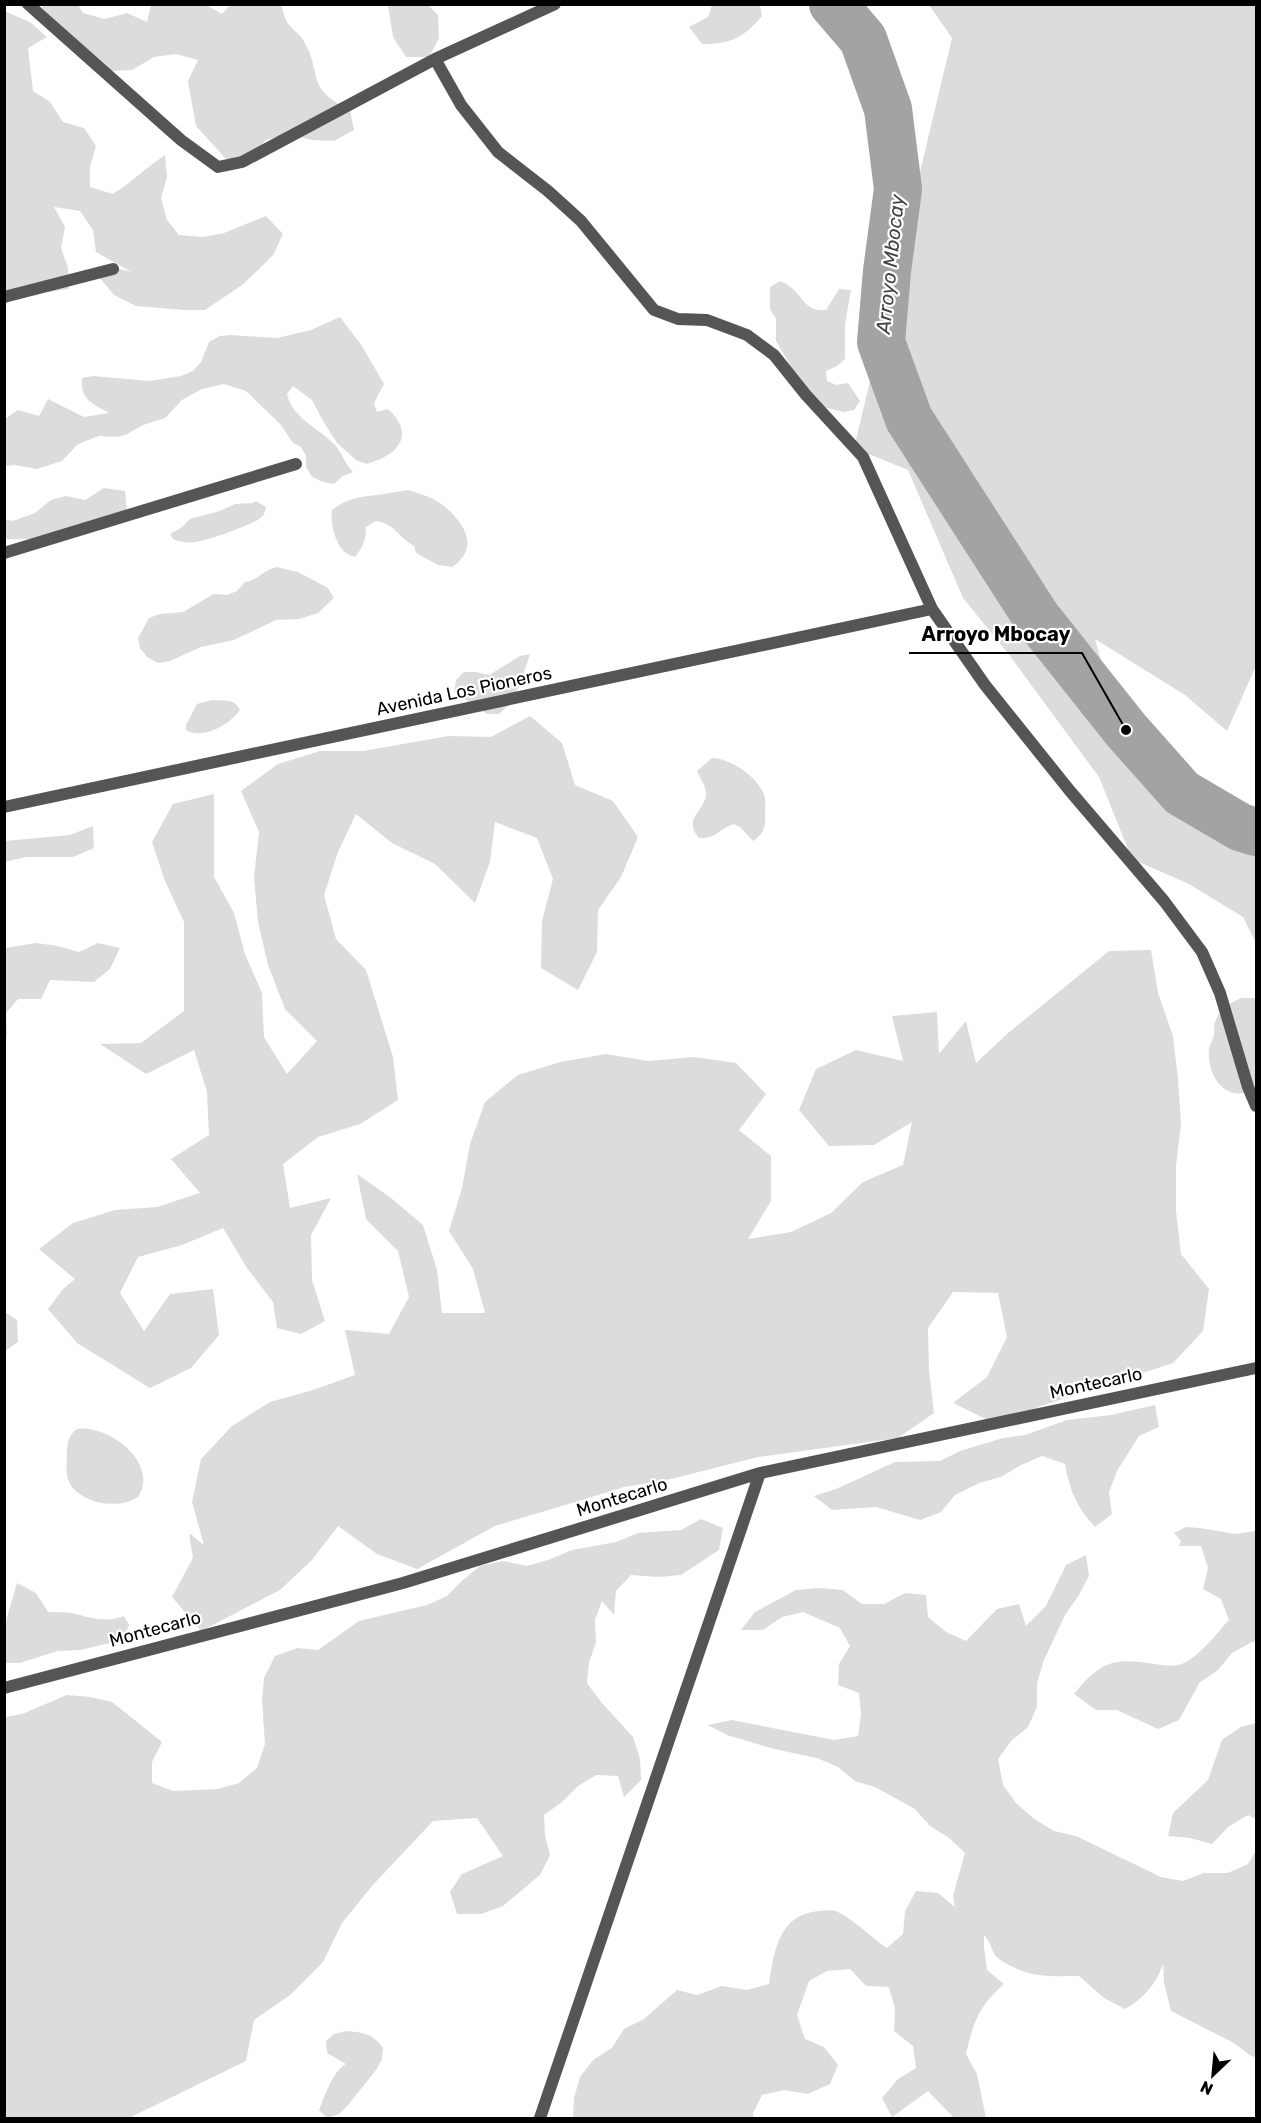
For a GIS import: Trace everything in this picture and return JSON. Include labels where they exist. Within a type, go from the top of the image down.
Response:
[{"type":"street","points":[[28,4],[181,140],[218,167],[242,162],[435,59],[555,4]]},
{"type":"street","points":[[435,59],[461,105],[498,152],[548,191],[581,221],[654,310],[678,319],[707,320],[747,335],[774,355],[806,395],[862,457],[932,609],[985,685],[1070,791],[1164,901],[1202,952],[1220,993],[1248,1087],[1257,1106]]},
{"type":"street","points":[[4,297],[113,269]]},
{"type":"street","points":[[4,553],[296,464]]},
{"type":"street","name":"Avenida Los Pioneros","points":[[4,807],[932,609]]},
{"type":"street","name":"Montecarlo","points":[[4,1688],[403,1583],[760,1473],[1257,1368]]},
{"type":"street","points":[[540,2118],[760,1473]]},
{"type":"shaded area","points":[[41,5],[78,5],[83,13],[105,19],[127,13],[147,22],[151,5],[206,5],[222,14],[230,5],[281,5],[287,22],[301,38],[309,52],[320,87],[335,102],[350,110],[354,130],[334,141],[312,140],[290,134],[266,140],[251,156],[229,162],[196,126],[188,81],[198,60],[176,54],[154,57],[132,70],[111,71]]},
{"type":"shaded area","points":[[388,5],[428,5],[438,15],[439,38],[429,57],[406,57],[393,37]]},
{"type":"shaded area","points":[[712,5],[760,5],[762,16],[749,30],[736,38],[721,43],[702,44],[689,27],[708,17]]},
{"type":"shaded area","points":[[929,5],[1256,5],[1256,666],[1227,731],[1185,695],[1095,639],[1114,708],[1174,774],[1213,811],[1256,837],[1256,943],[1243,917],[1189,884],[1132,859],[1099,777],[1010,656],[963,598],[908,470],[854,448],[952,38]]},
{"type":"shaded area","points":[[4,11],[30,22],[47,37],[28,48],[33,91],[50,102],[63,122],[84,128],[96,146],[90,167],[90,187],[113,194],[165,155],[167,177],[161,198],[167,220],[179,235],[203,237],[224,233],[266,216],[283,234],[273,255],[242,285],[205,310],[136,306],[114,295],[99,277],[108,266],[131,272],[96,252],[93,230],[80,211],[54,207],[65,227],[61,248],[68,268],[69,289],[5,298]]},
{"type":"shaded area","points":[[780,281],[794,290],[811,308],[818,310],[826,310],[839,289],[851,290],[845,324],[845,359],[826,371],[827,381],[836,385],[848,383],[860,401],[854,410],[843,412],[824,407],[814,400],[776,341],[776,319],[770,309],[770,287]]},
{"type":"shaded area","points":[[340,317],[362,346],[384,384],[374,403],[377,412],[387,409],[391,412],[401,426],[402,437],[395,450],[384,457],[367,464],[356,460],[337,443],[312,400],[293,386],[287,394],[294,410],[335,445],[353,472],[343,476],[334,484],[312,477],[306,467],[306,455],[300,446],[293,443],[281,425],[246,391],[224,384],[202,389],[182,400],[165,418],[143,425],[125,435],[99,436],[78,444],[62,461],[37,469],[15,465],[5,466],[5,419],[18,410],[39,416],[48,399],[84,417],[109,413],[85,397],[82,378],[93,376],[149,381],[181,376],[193,371],[201,362],[209,342],[220,336],[277,338],[311,330]]},
{"type":"shaded area","points":[[104,488],[125,491],[127,512],[41,539],[5,539],[4,519],[13,521],[35,513],[51,500],[66,496],[85,500]]},
{"type":"shaded area","points":[[408,490],[439,502],[463,527],[467,543],[466,551],[452,567],[438,565],[416,553],[414,546],[392,528],[376,521],[366,527],[364,543],[355,557],[347,554],[336,539],[332,510],[357,498]]},
{"type":"shaded area","points":[[256,501],[266,507],[263,515],[238,529],[210,539],[193,542],[175,540],[170,534],[190,519],[220,511],[235,504]]},
{"type":"shaded area","points":[[277,567],[298,572],[328,588],[334,598],[318,613],[299,619],[276,620],[234,640],[201,647],[170,661],[158,663],[147,657],[140,648],[138,638],[149,618],[160,614],[183,612],[214,594],[227,595],[237,591],[245,582]]},
{"type":"shaded area","points":[[530,654],[515,694],[499,714],[487,714],[454,692],[456,680],[464,672],[489,675],[520,656]]},
{"type":"shaded area","points":[[212,700],[232,702],[240,710],[223,726],[208,732],[193,733],[186,730],[186,725],[197,704]]},
{"type":"shaded area","points":[[530,716],[562,743],[575,785],[613,801],[638,837],[621,877],[598,910],[597,952],[578,990],[541,968],[542,921],[553,879],[537,838],[495,822],[490,862],[475,903],[435,864],[392,843],[356,814],[338,852],[324,895],[336,939],[366,970],[393,1057],[398,1100],[360,1124],[318,1137],[283,1164],[290,1208],[331,1198],[311,1235],[312,1280],[325,1321],[301,1334],[277,1328],[273,1302],[247,1268],[223,1228],[182,1245],[138,1257],[120,1293],[144,1331],[170,1294],[213,1289],[219,1335],[191,1368],[150,1388],[77,1343],[48,1309],[63,1289],[75,1279],[39,1249],[73,1223],[115,1210],[157,1207],[200,1193],[171,1159],[209,1135],[207,1092],[194,1050],[146,1074],[100,1044],[141,1043],[184,1011],[184,922],[165,881],[152,842],[173,804],[214,794],[214,877],[234,913],[245,954],[262,993],[264,1037],[287,1074],[317,1041],[285,1009],[268,965],[258,922],[254,877],[259,832],[241,791],[278,764],[320,751],[363,751],[449,736],[491,737]]},
{"type":"shaded area","points":[[712,758],[720,759],[743,770],[764,794],[765,826],[753,841],[734,824],[705,838],[699,838],[694,831],[693,820],[706,794],[697,771]]},
{"type":"shaded area","points":[[93,826],[94,848],[73,857],[26,857],[5,862],[5,841],[70,835]]},
{"type":"shaded area","points":[[36,943],[79,952],[98,943],[120,948],[110,969],[94,982],[50,980],[41,999],[18,999],[6,1013],[5,1046],[5,948]]},
{"type":"shaded area","points":[[1151,950],[1158,993],[1173,1036],[1178,1079],[1181,1123],[1176,1166],[1176,1211],[1181,1254],[1209,1289],[1203,1331],[1173,1363],[1041,1406],[998,1425],[953,1403],[987,1377],[1007,1337],[998,1293],[953,1292],[928,1328],[929,1370],[934,1413],[898,1438],[758,1457],[671,1479],[624,1487],[495,1526],[417,1569],[377,1554],[338,1526],[312,1560],[280,1590],[201,1631],[172,1597],[193,1558],[189,1533],[204,1545],[192,1502],[201,1459],[232,1426],[270,1402],[355,1375],[345,1330],[389,1334],[409,1297],[398,1251],[366,1219],[357,1174],[423,1225],[437,1270],[442,1313],[485,1313],[473,1269],[449,1231],[462,1188],[470,1144],[485,1102],[518,1075],[560,1062],[606,1054],[648,1061],[694,1057],[736,1063],[766,1094],[739,1130],[771,1156],[771,1201],[748,1239],[791,1232],[831,1213],[863,1182],[903,1165],[912,1122],[874,1145],[829,1146],[799,1110],[816,1069],[856,1050],[903,1061],[892,1016],[937,1012],[939,1054],[966,1021],[976,1063],[1007,1034],[1109,951]]},
{"type":"shaded area","points":[[1242,998],[1256,998],[1256,1089],[1237,1093],[1227,1091],[1217,1081],[1209,1062],[1209,1048],[1214,1035],[1214,1024],[1220,1013],[1230,1004]]},
{"type":"shaded area","points":[[5,1312],[17,1320],[18,1342],[5,1351]]},
{"type":"shaded area","points":[[1155,1405],[1159,1427],[1139,1436],[1117,1471],[1109,1492],[1112,1514],[1095,1527],[1075,1498],[1065,1464],[1042,1456],[1001,1477],[979,1483],[955,1495],[941,1512],[920,1520],[876,1507],[832,1510],[814,1496],[836,1489],[895,1462],[940,1461],[960,1451],[1003,1438],[1025,1435],[1067,1420],[1111,1415]]},
{"type":"shaded area","points":[[77,1429],[90,1429],[103,1433],[128,1449],[137,1460],[142,1472],[143,1484],[138,1497],[122,1503],[104,1503],[86,1498],[72,1487],[67,1474],[67,1450],[69,1438]]},
{"type":"shaded area","points":[[701,1519],[723,1528],[719,1550],[681,1575],[659,1577],[631,1575],[616,1591],[614,1615],[602,1601],[595,1620],[596,1643],[589,1662],[587,1683],[633,1737],[640,1759],[641,1780],[624,1797],[618,1776],[596,1775],[578,1786],[544,1815],[545,1835],[550,1855],[540,1875],[503,1906],[481,1914],[457,1914],[450,1892],[462,1874],[503,1856],[477,1818],[433,1821],[372,1886],[342,1923],[323,1962],[290,1995],[254,2020],[246,2061],[129,2118],[5,2118],[5,1717],[22,1714],[67,1695],[112,1702],[162,1742],[152,1762],[152,1783],[173,1791],[218,1789],[239,1783],[257,1768],[265,1744],[262,1701],[264,1678],[275,1656],[297,1648],[318,1650],[359,1621],[427,1605],[447,1596],[480,1566],[503,1561],[527,1566],[572,1550],[616,1542],[638,1533],[681,1530]]},
{"type":"shaded area","points":[[1186,1527],[1235,1534],[1256,1531],[1256,1642],[1232,1653],[1217,1671],[1200,1682],[1179,1720],[1158,1729],[1117,1710],[1096,1710],[1074,1694],[1100,1669],[1108,1664],[1128,1661],[1168,1666],[1182,1664],[1202,1650],[1229,1620],[1221,1599],[1203,1589],[1208,1568],[1201,1546],[1179,1546],[1181,1541],[1174,1533]]},
{"type":"shaded area","points":[[1086,1555],[1089,1576],[1065,1615],[1044,1660],[1037,1683],[1037,1707],[1028,1727],[1011,1741],[998,1759],[1003,1785],[1016,1803],[1033,1818],[1054,1831],[1076,1836],[1161,1877],[1183,1881],[1204,1873],[1228,1873],[1248,1864],[1256,1851],[1256,2058],[1234,2043],[1171,2011],[1164,1983],[1163,1964],[1148,1990],[1125,2009],[1104,1998],[1079,1976],[1036,1974],[1007,1964],[995,1955],[984,1935],[987,1970],[1004,1984],[988,2000],[978,2016],[966,2054],[977,2074],[986,2118],[954,2118],[928,2091],[892,2117],[882,2098],[898,2079],[916,2068],[913,2046],[894,2031],[895,2009],[889,1987],[866,1986],[850,1969],[827,1971],[809,1981],[797,2015],[805,2039],[824,2047],[838,2065],[830,2084],[808,2094],[784,2090],[762,2095],[753,2113],[754,2118],[573,2118],[574,2098],[580,2077],[593,2060],[612,2048],[624,2029],[644,2019],[677,1990],[697,1995],[722,1986],[747,1990],[769,1984],[776,1947],[787,1927],[795,1919],[819,1911],[836,1911],[887,1948],[903,1934],[905,1911],[916,1891],[938,1893],[955,1907],[953,1896],[965,1853],[948,1837],[930,1826],[915,1809],[875,1787],[855,1781],[838,1767],[817,1758],[774,1749],[727,1735],[708,1725],[732,1720],[834,1740],[858,1736],[861,1714],[859,1693],[838,1685],[839,1664],[850,1646],[840,1628],[803,1612],[782,1617],[763,1630],[741,1630],[755,1612],[796,1590],[818,1588],[843,1590],[862,1604],[884,1604],[905,1593],[926,1595],[928,1617],[946,1632],[966,1641],[997,1609],[1019,1604],[1026,1626],[1046,1606],[1066,1565]]},
{"type":"shaded area","points":[[17,1583],[36,1593],[48,1612],[72,1613],[104,1619],[124,1616],[129,1625],[124,1637],[115,1642],[80,1650],[57,1651],[20,1663],[5,1663],[5,1624]]},
{"type":"shaded area","points":[[1256,1723],[1256,1819],[1248,1815],[1228,1827],[1212,1844],[1190,1838],[1168,1836],[1173,1813],[1208,1780],[1222,1740],[1241,1727]]},
{"type":"shaded area","points":[[346,2031],[362,2033],[376,2040],[383,2048],[382,2059],[348,2105],[339,2114],[327,2118],[319,2110],[333,2078],[346,2064],[327,2053],[326,2041],[334,2034]]},
{"type":"waterway","name":"Arroyo Mbocay","points":[[833,4],[863,39],[888,109],[898,189],[887,271],[881,342],[909,419],[1037,618],[1126,730],[1182,793],[1240,827],[1256,832]]},
{"type":"place","name":"Arroyo Mbocay","points":[[1126,730]]}]
